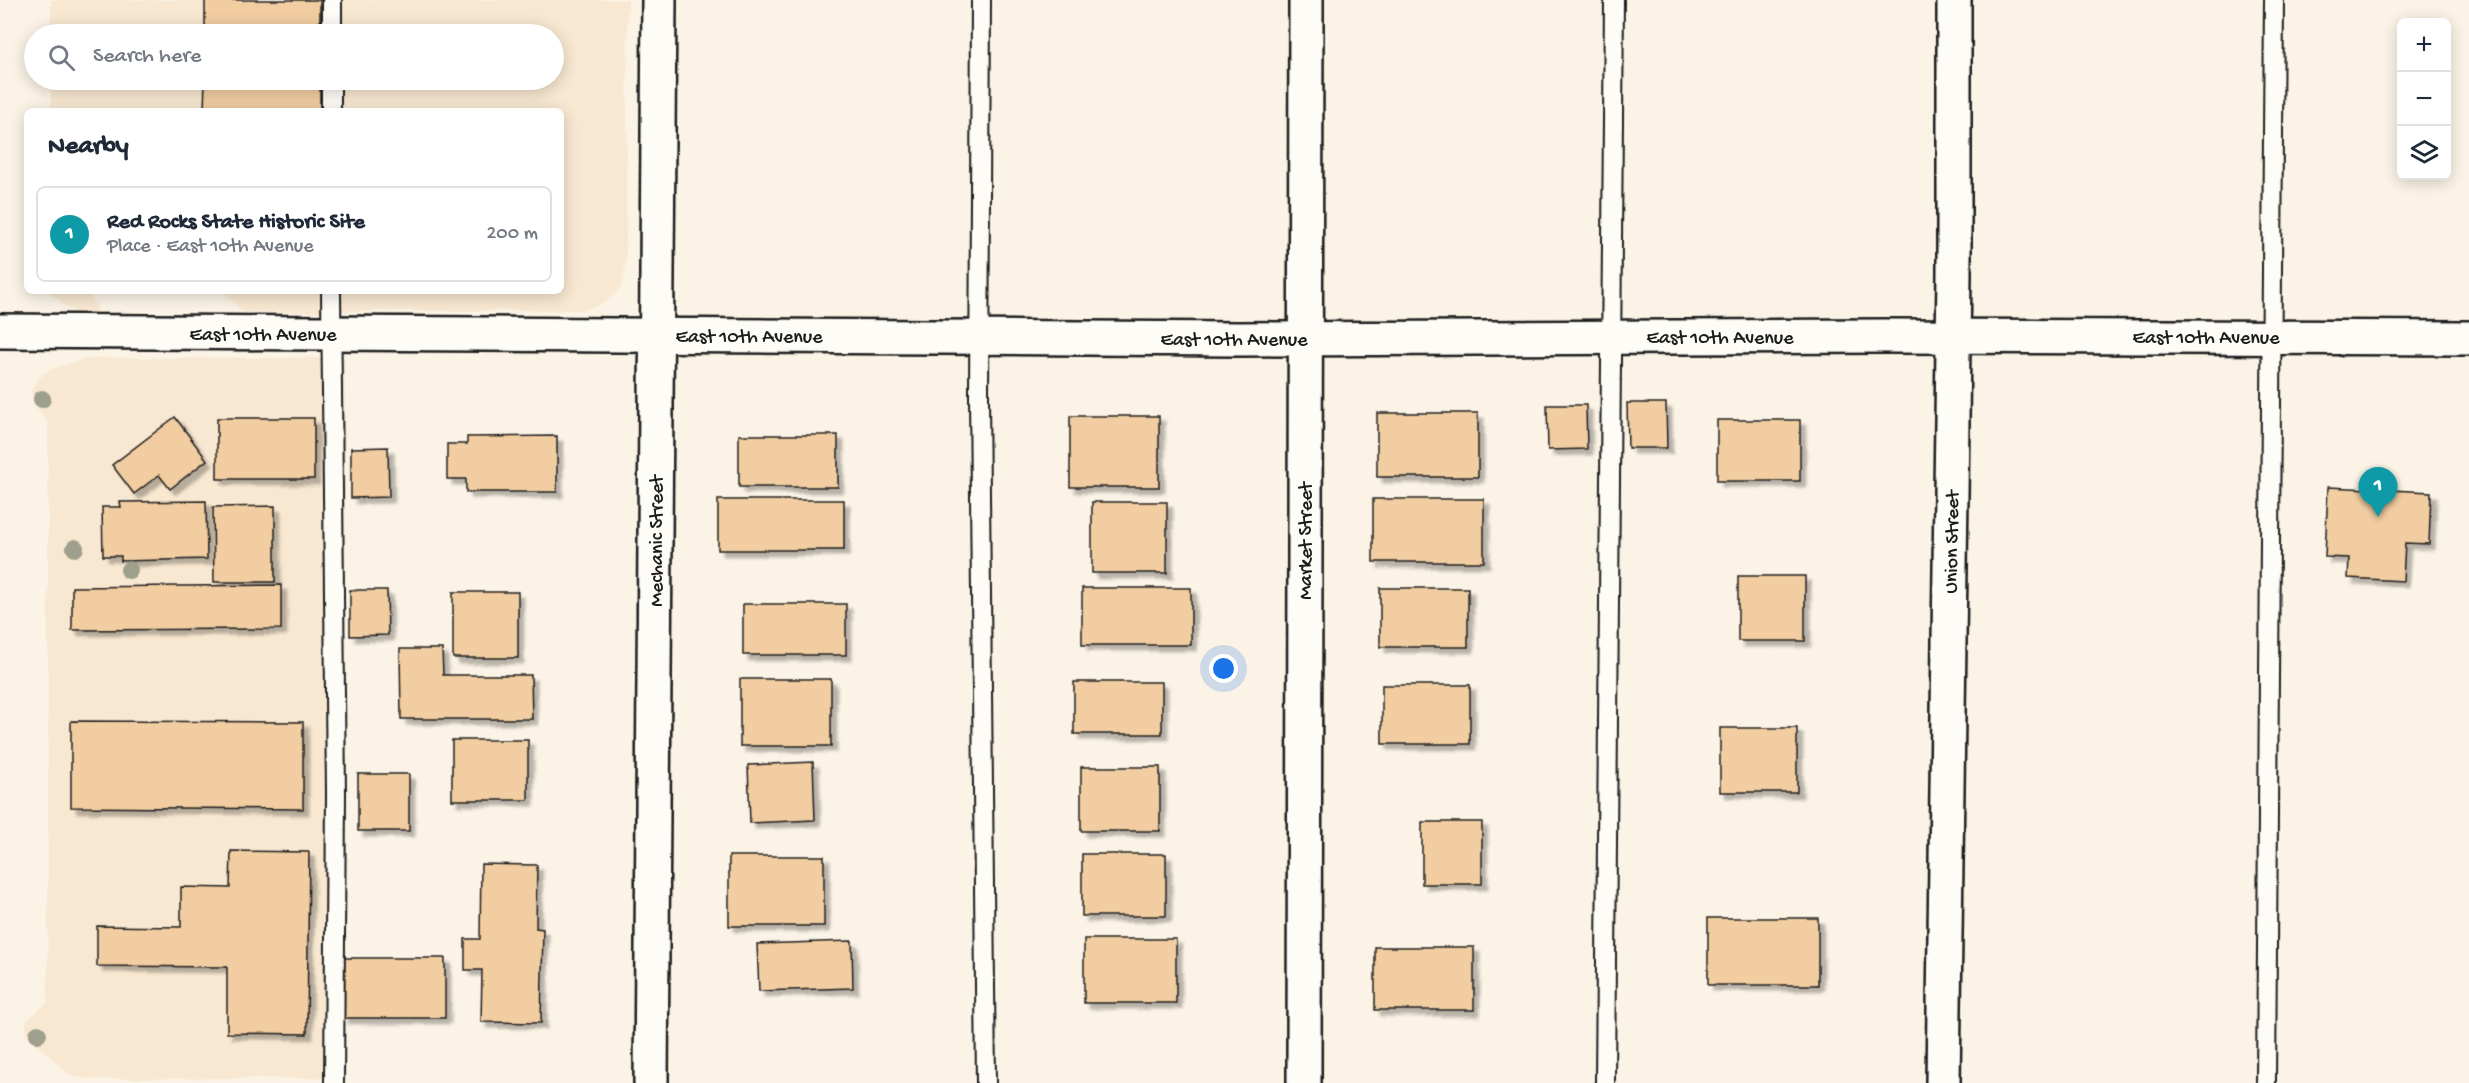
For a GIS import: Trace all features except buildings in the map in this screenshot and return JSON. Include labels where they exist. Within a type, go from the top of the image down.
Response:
[{"type":"street","name":"Mechanic Street","points":[[651,1083],[659,0]]},
{"type":"street","name":"Market Street","points":[[1304,1083],[1306,0]]},
{"type":"street","name":"Union Street","points":[[1943,1083],[1953,336],[1954,0]]},
{"type":"street","name":"East 10th Avenue","points":[[0,331],[1304,339],[1953,336],[2469,338]]},
{"type":"lane","points":[[332,0],[332,24]]},
{"type":"lane","points":[[981,0],[979,337],[986,1083]]},
{"type":"lane","points":[[1605,1083],[1614,0]]},
{"type":"lane","points":[[2266,1083],[2274,0]]},
{"type":"lane","points":[[332,90],[332,108]]},
{"type":"lane","points":[[332,294],[336,794],[334,1083]]},
{"type":"shaded area","points":[[51,0],[628,0],[626,261],[623,282],[619,290],[606,302],[585,310],[242,312],[226,294],[564,294],[564,108],[51,108],[51,90],[564,90],[564,24],[51,24]]},
{"type":"shaded area","points":[[51,294],[88,294],[97,306],[97,310],[93,313],[76,312],[67,308]]},
{"type":"shaded area","points":[[98,358],[345,358],[345,1078],[85,1079],[69,1074],[26,1034],[26,1021],[48,1002],[48,422],[33,403],[31,390],[42,375],[53,368]]},
{"type":"place","name":"Red Rocks State Historic Site","points":[[2378,517]]}]
